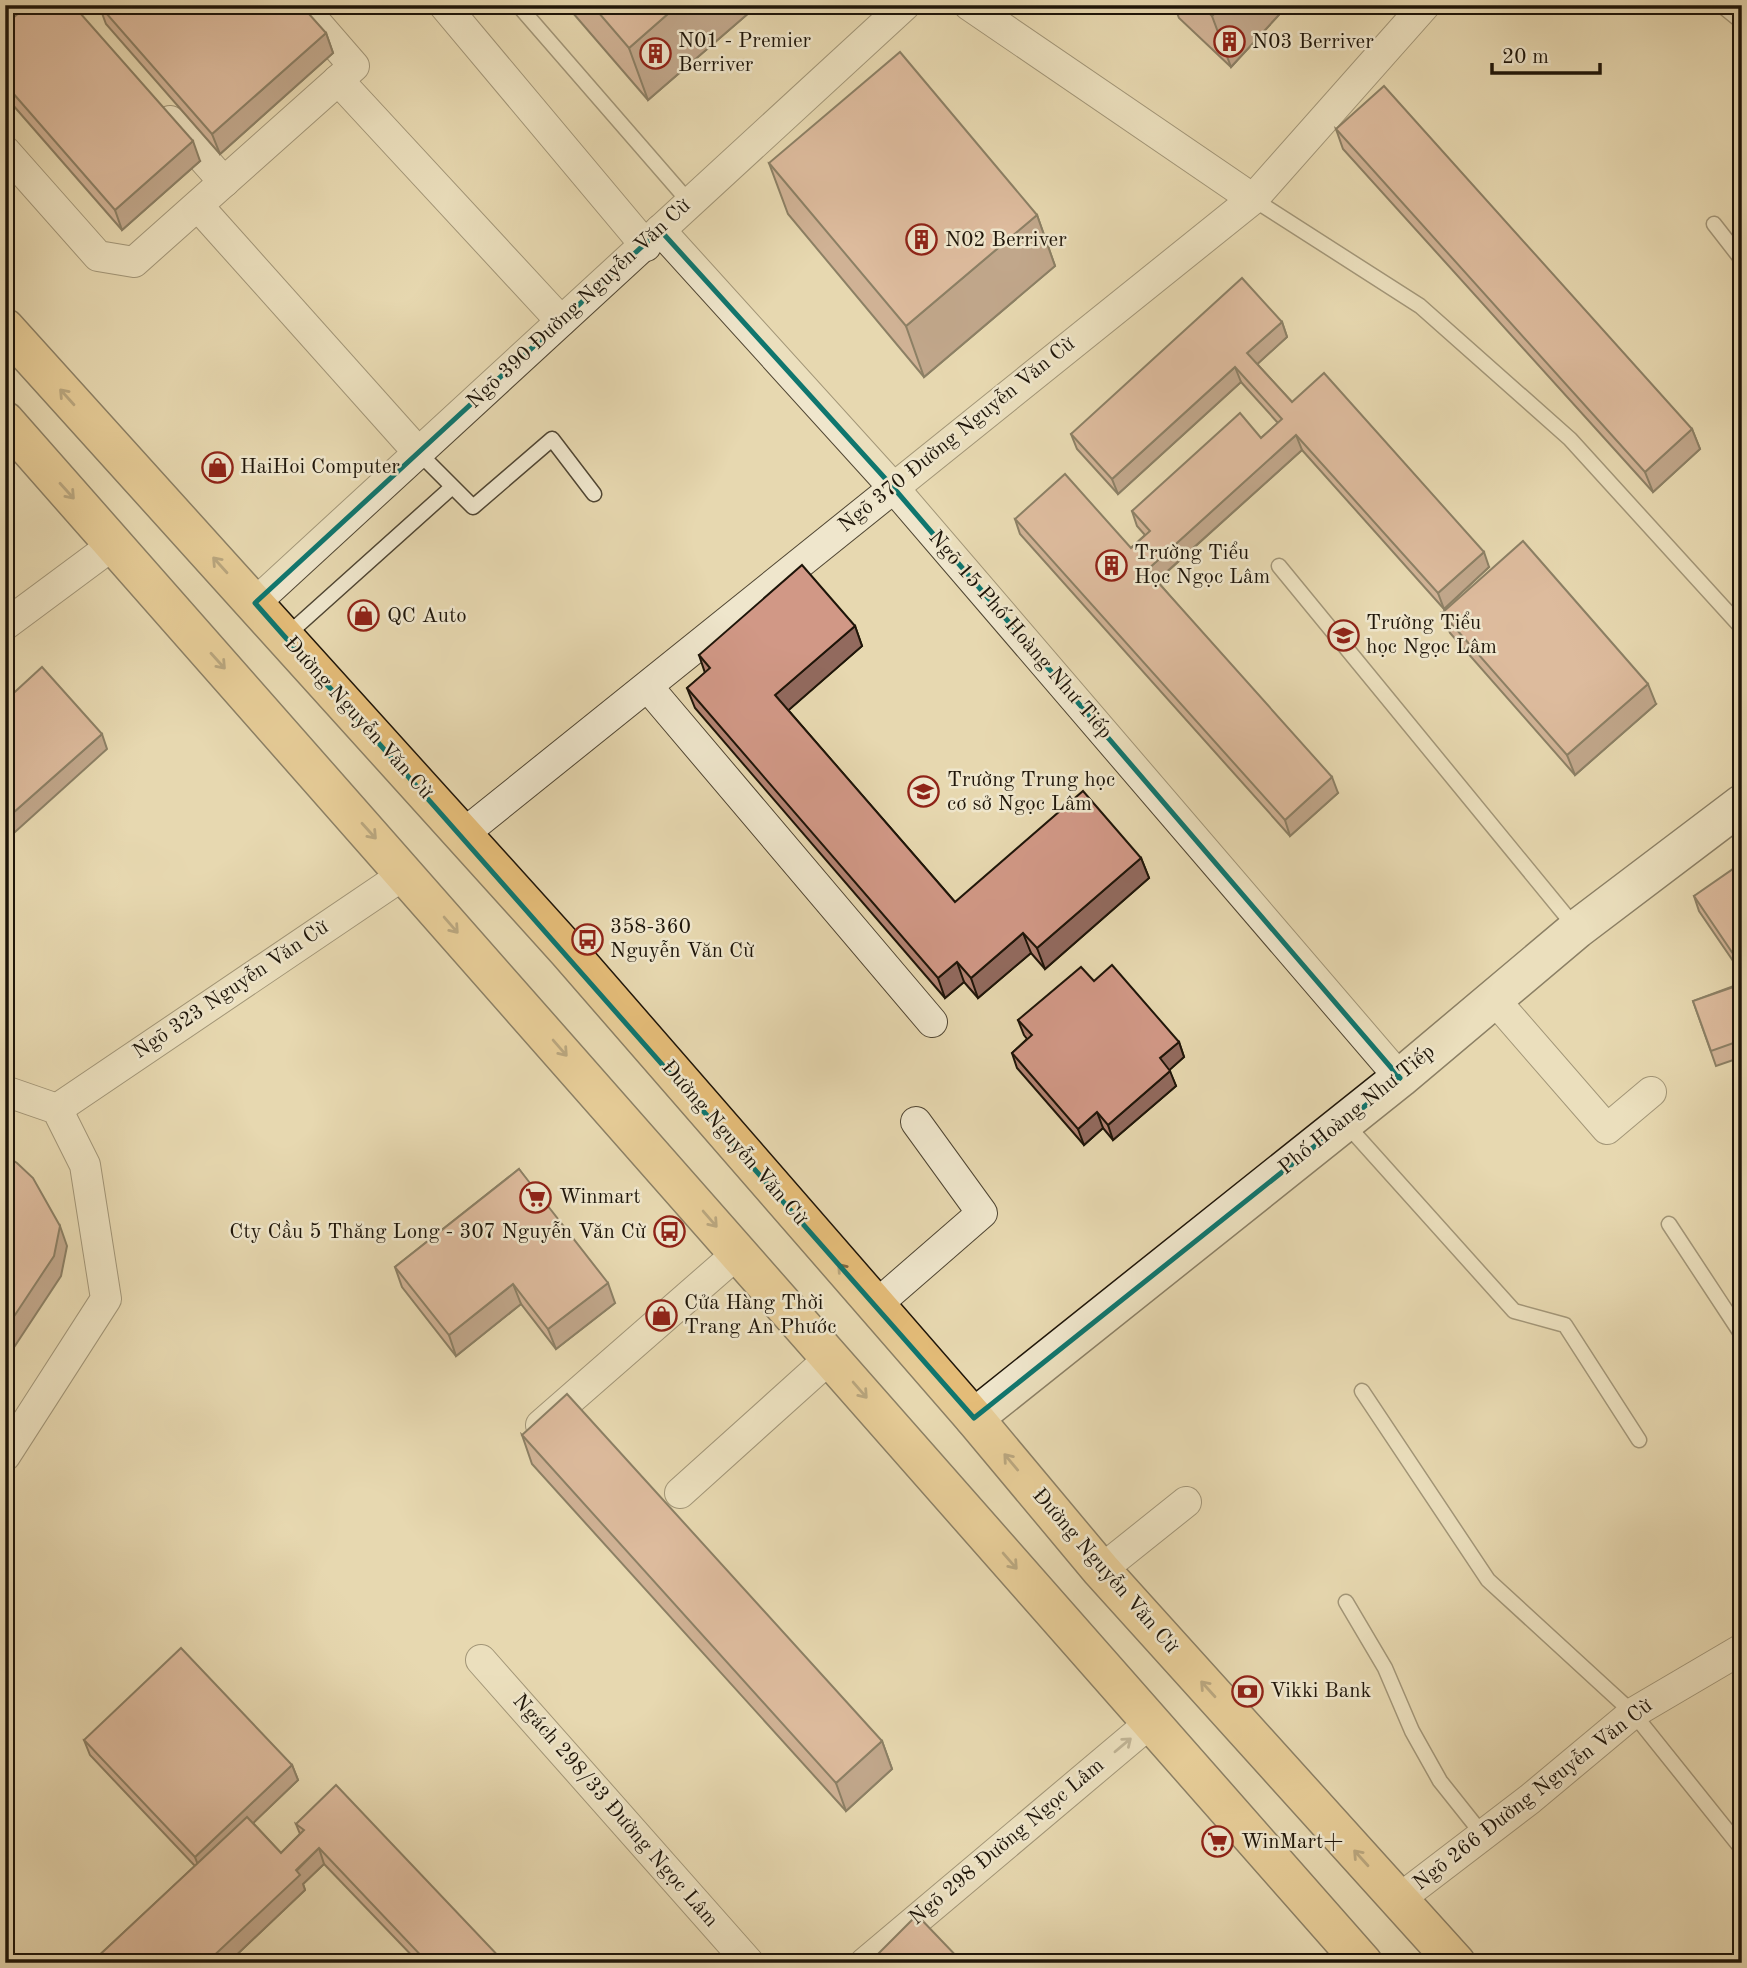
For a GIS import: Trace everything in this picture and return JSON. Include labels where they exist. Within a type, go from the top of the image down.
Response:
[{"type":"main road","name":"Đường Nguyễn Văn Cừ","points":[[5,328],[567,950],[974,1418],[1101,1570],[1456,1963]]},
{"type":"main road","points":[[7,427],[406,873],[1363,1963]]},
{"type":"street","points":[[5,151],[98,256],[134,262],[354,66],[301,5]]},
{"type":"street","name":"Ngõ 15 Phố Hoàng Như Tiếp","points":[[444,5],[653,238],[892,486],[1400,1078]]},
{"type":"street","name":"Ngõ 390 Đường Nguyễn Văn Cừ","points":[[255,603],[905,5]]},
{"type":"street","points":[[969,5],[1253,199]]},
{"type":"street","name":"Ngõ 370 Đường Nguyễn Văn Cừ","points":[[461,835],[648,687],[892,486],[1253,199],[1425,5]]},
{"type":"street","points":[[338,80],[561,321]]},
{"type":"street","points":[[151,99],[224,182]]},
{"type":"street","points":[[198,206],[418,452]]},
{"type":"street","points":[[5,625],[114,544]]},
{"type":"street","points":[[648,687],[932,1021]]},
{"type":"street","name":"Phố Hoàng Như Tiếp","points":[[974,1418],[1400,1078],[1577,929],[1742,804]]},
{"type":"street","name":"Ngõ 323 Nguyễn Văn Cừ","points":[[57,1109],[406,873]]},
{"type":"street","points":[[1494,999],[1607,1129],[1651,1092]]},
{"type":"street","points":[[5,1091],[57,1109],[85,1164],[106,1299],[5,1456]]},
{"type":"street","points":[[875,1306],[982,1213],[916,1122]]},
{"type":"street","points":[[525,1439],[739,1252]]},
{"type":"street","points":[[680,1493],[831,1357]]},
{"type":"street","points":[[1101,1570],[1186,1502]]},
{"type":"street","name":"Ngõ 266 Đường Nguyễn Văn Cừ","points":[[1398,1900],[1633,1713],[1742,1649]]},
{"type":"street","name":"Ngách 298/33 Đường Ngọc Lâm","points":[[481,1660],[749,1963]]},
{"type":"street","name":"Ngõ 298 Đường Ngọc Lâm","points":[[865,1963],[1150,1722]]},
{"type":"lane","points":[[518,5],[690,202]]},
{"type":"lane","points":[[1721,5],[1742,22]]},
{"type":"lane","points":[[1253,199],[1420,306],[1570,439],[1742,628]]},
{"type":"lane","points":[[1714,224],[1742,260]]},
{"type":"lane","points":[[418,452],[473,508],[552,439],[594,494]]},
{"type":"lane","points":[[285,637],[451,488]]},
{"type":"lane","points":[[1279,566],[1577,929]]},
{"type":"lane","points":[[1344,1121],[1514,1311],[1565,1325],[1639,1440]]},
{"type":"lane","points":[[1669,1224],[1742,1335]]},
{"type":"lane","points":[[1362,1391],[1488,1580],[1633,1713],[1742,1849]]},
{"type":"lane","points":[[1346,1602],[1385,1668],[1412,1731],[1440,1781],[1483,1835]]},
{"type":"highlighted area","points":[[660,230],[892,486],[1400,1078],[974,1418],[255,603]]},
{"type":"building","points":[[28,5],[73,5],[193,141],[115,210],[5,84],[5,25]]},
{"type":"building","points":[[99,5],[301,5],[326,33],[212,134]]},
{"type":"building","points":[[592,5],[678,5],[629,48]]},
{"type":"building","points":[[1201,5],[1222,5],[1212,16]]},
{"type":"building","name":"N02 Berriver","points":[[900,52],[1037,215],[906,326],[769,163]]},
{"type":"building","points":[[1384,86],[1692,429],[1645,472],[1336,129]]},
{"type":"building","name":"Trường Tiểu Học Ngọc Lâm","points":[[1242,278],[1282,322],[1247,353],[1292,402],[1324,373],[1484,552],[1438,593],[1296,435],[1147,570],[1332,777],[1285,820],[1015,519],[1065,474],[1131,548],[1150,531],[1132,511],[1240,413],[1261,438],[1282,419],[1235,367],[1112,479],[1071,434]]},
{"type":"building","points":[[1523,541],[1648,684],[1567,755],[1442,613]]},
{"type":"building","points":[[802,565],[855,626],[775,695],[955,902],[1083,791],[1141,858],[1037,948],[1023,933],[971,978],[957,962],[938,978],[687,688],[710,668],[699,655]]},
{"type":"building","points":[[42,667],[102,734],[5,820],[5,701]]},
{"type":"building","points":[[1733,869],[1742,882],[1742,967],[1694,896]]},
{"type":"building","points":[[1112,965],[1179,1042],[1160,1058],[1170,1071],[1108,1125],[1097,1112],[1078,1129],[1012,1053],[1032,1035],[1018,1020],[1081,967],[1094,981]]},
{"type":"building","points":[[1742,984],[1742,1040],[1711,1051],[1693,1001]]},
{"type":"building","points":[[5,1155],[33,1178],[60,1226],[54,1256],[5,1330]]},
{"type":"building","points":[[519,1169],[608,1283],[548,1329],[513,1284],[449,1335],[395,1267]]},
{"type":"building","points":[[567,1394],[882,1741],[836,1783],[522,1435]]},
{"type":"building","points":[[181,1648],[292,1765],[195,1857],[84,1740]]},
{"type":"building","points":[[336,1785],[505,1963],[428,1963],[319,1848],[296,1870],[300,1875],[206,1963],[91,1963],[247,1817],[281,1853],[304,1830],[296,1824]]},
{"type":"building","points":[[917,1915],[963,1963],[869,1963]]},
{"type":"place","name":"N03 Berriver","points":[[1229,42]]},
{"type":"place","name":"N01 - Premier Berriver","points":[[655,53]]},
{"type":"place","name":"N02 Berriver","points":[[922,240]]},
{"type":"place","name":"HaiHoi Computer","points":[[217,467]]},
{"type":"place","name":"Trường Tiểu Học Ngọc Lâm","points":[[1111,565]]},
{"type":"place","name":"QC Auto","points":[[364,616]]},
{"type":"place","name":"Trường Tiểu học Ngọc Lâm","points":[[1343,635]]},
{"type":"place","name":"Trường Trung học cơ sở Ngọc Lâm","points":[[924,792]]},
{"type":"place","name":"358-360 Nguyễn Văn Cừ","points":[[587,939]]},
{"type":"place","name":"Winmart","points":[[536,1197]]},
{"type":"place","name":"Cty Cầu 5 Thăng Long - 307 Nguyễn Văn Cừ","points":[[669,1232]]},
{"type":"place","name":"Cửa Hàng Thời Trang An Phước","points":[[661,1315]]},
{"type":"place","name":"Vikki Bank","points":[[1247,1691]]},
{"type":"place","name":"WinMart+","points":[[1218,1842]]}]
